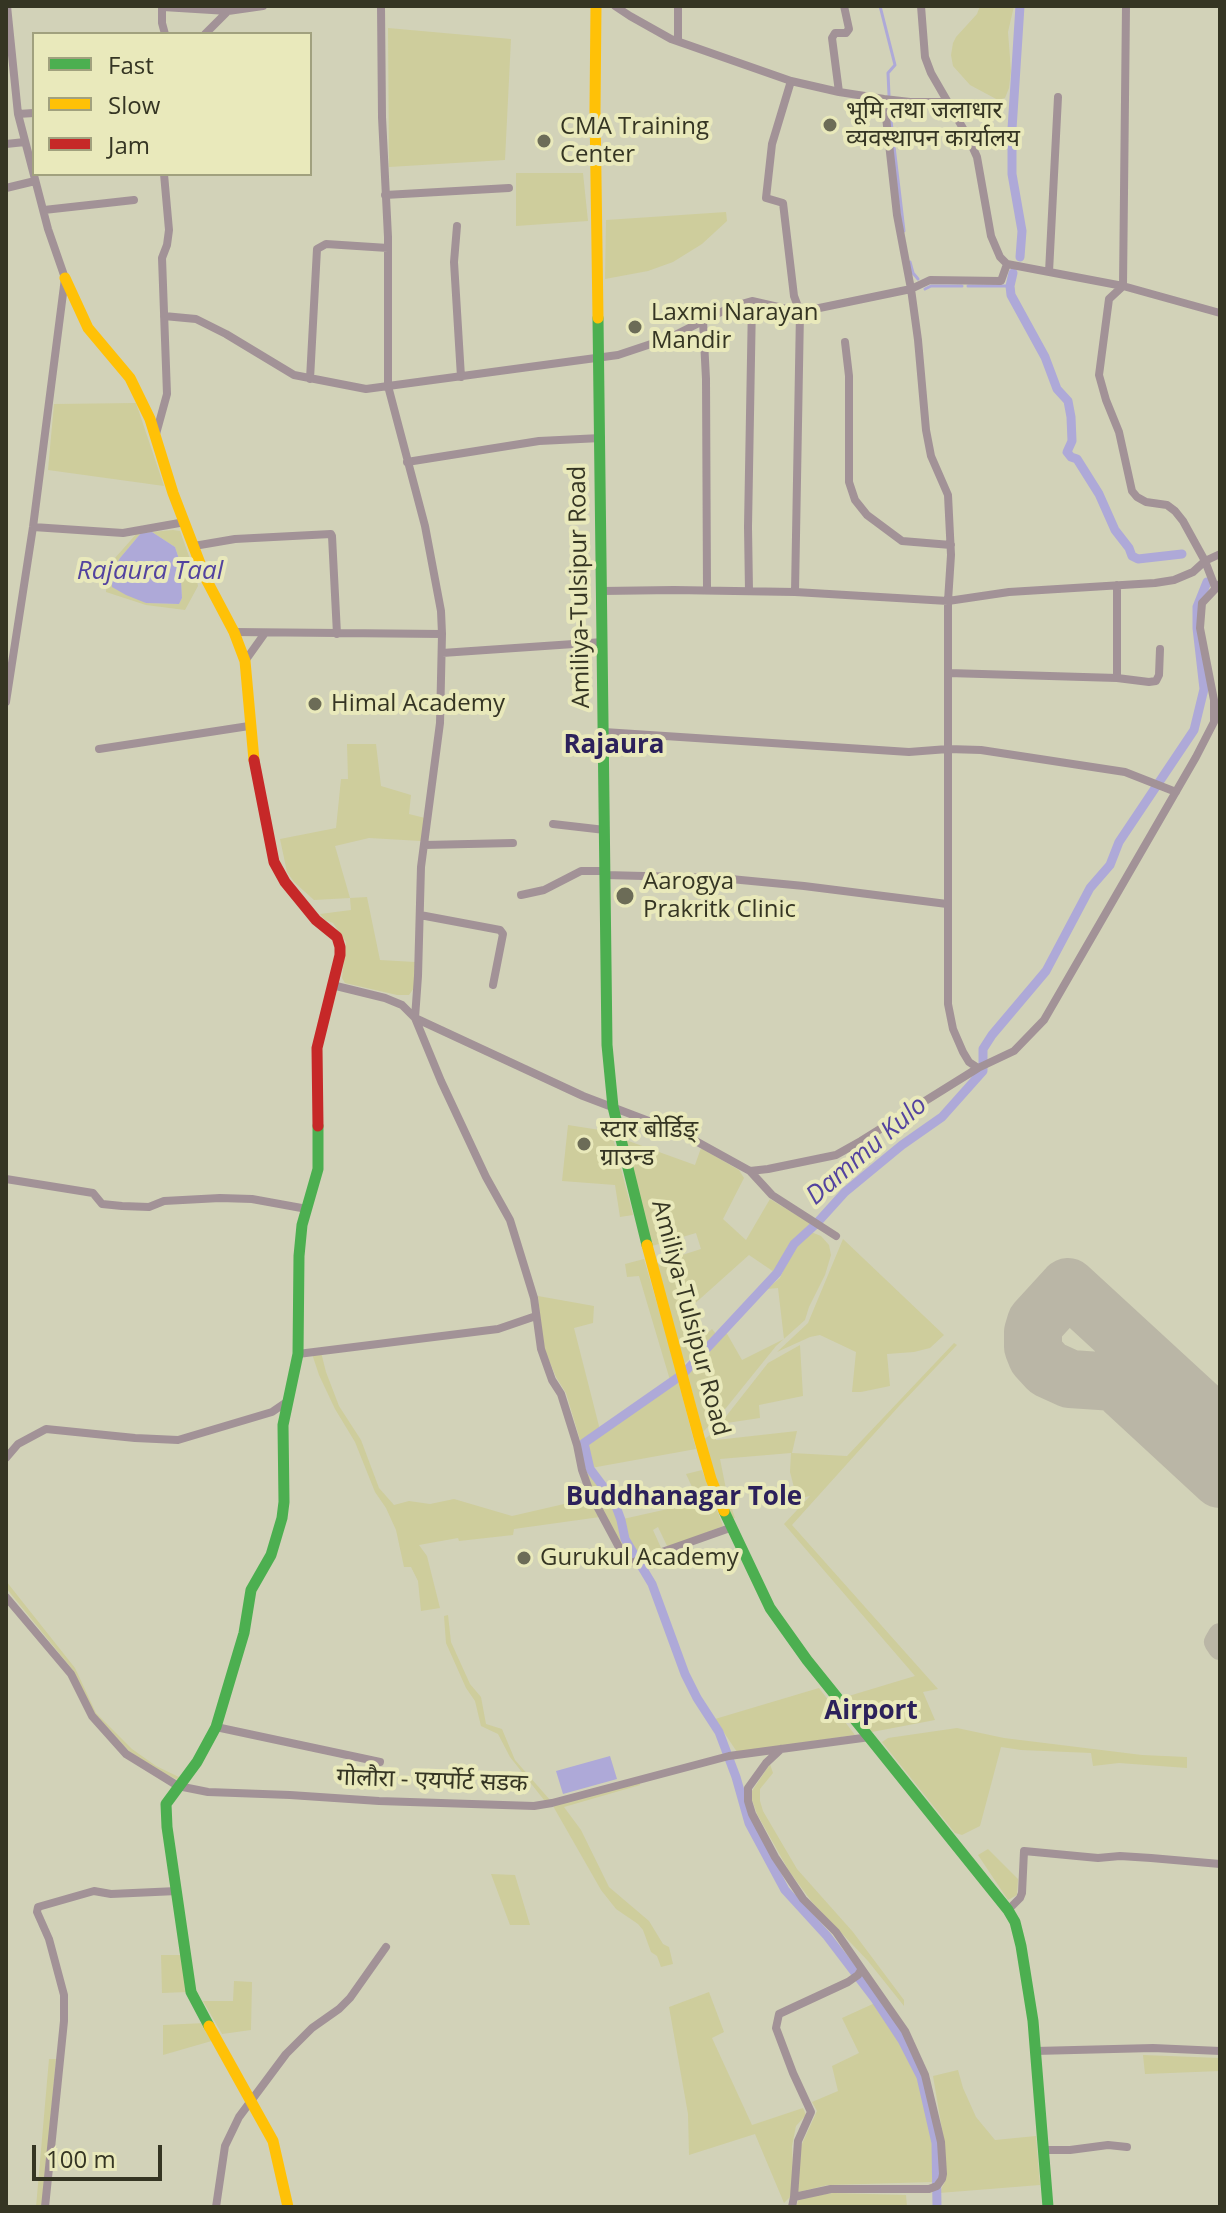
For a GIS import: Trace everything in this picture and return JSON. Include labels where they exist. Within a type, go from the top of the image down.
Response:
[{"type":"main road","name":"Amiliya-Tulsipur Road","points":[[596,6],[607,1045],[613,1107],[700,1441],[730,1528],[770,1608],[807,1660],[1015,1922],[1033,2021],[1048,2207]]},
{"type":"main road","points":[[65,278],[88,328],[130,378],[150,419],[173,493],[212,593],[234,632],[245,661],[249,726],[274,862],[309,913],[339,942],[340,955],[317,1048],[318,1169],[302,1225],[298,1354],[283,1425],[282,1518],[271,1555],[251,1590],[244,1633],[216,1727],[197,1762],[166,1804],[191,1992],[273,2141],[288,2207]]},
{"type":"street","points":[[7,6],[18,114],[32,162]]},
{"type":"street","points":[[164,32],[162,7],[231,9],[263,6]]},
{"type":"street","points":[[381,6],[388,248],[388,386],[425,526],[441,611],[442,634],[440,723],[421,867],[415,1018],[447,1094],[510,1220],[534,1298],[541,1349],[552,1380],[561,1394],[582,1470],[591,1495],[628,1564],[730,1528]]},
{"type":"street","points":[[615,6],[678,41],[791,81],[884,99],[947,102]]},
{"type":"street","points":[[678,6],[678,41]]},
{"type":"street","points":[[839,92],[832,38],[835,33],[846,33],[849,29],[844,6]]},
{"type":"street","points":[[921,6],[925,57],[977,157],[991,236],[1000,257],[1007,264],[1123,286],[1220,313]]},
{"type":"street","points":[[750,1171],[836,1155],[978,1068],[1014,1051],[1044,1020],[1214,722],[1214,700],[1200,628],[1202,603],[1218,586],[1175,511],[1167,505],[1146,502],[1132,491],[1119,432],[1099,375],[1109,299],[1123,286],[1126,6]]},
{"type":"street","points":[[207,32],[231,9]]},
{"type":"street","points":[[791,81],[772,144],[766,198],[783,203],[794,296],[800,312],[795,592]]},
{"type":"street","points":[[1049,272],[1058,97]]},
{"type":"street","points":[[884,99],[897,215],[911,289],[926,430],[931,456],[948,495],[951,545],[948,601],[948,1004],[953,1029],[963,1052],[969,1062],[978,1068]]},
{"type":"street","points":[[18,114],[32,113]]},
{"type":"street","points":[[6,144],[25,142]]},
{"type":"street","points":[[6,702],[33,527],[65,278],[34,176]]},
{"type":"street","points":[[155,436],[167,394],[162,258],[169,230],[164,176]]},
{"type":"street","points":[[6,188],[35,181]]},
{"type":"street","points":[[385,195],[509,188]]},
{"type":"street","points":[[44,210],[134,200]]},
{"type":"street","points":[[457,226],[454,262],[461,377]]},
{"type":"street","points":[[310,379],[317,249],[326,244],[388,248]]},
{"type":"street","points":[[164,316],[196,319],[294,375],[366,389],[618,355],[669,338],[731,307],[752,302],[800,312],[911,289],[930,280],[1001,281],[1007,264]]},
{"type":"street","points":[[749,591],[752,302]]},
{"type":"street","points":[[703,321],[707,590]]},
{"type":"street","points":[[845,342],[849,376],[849,482],[855,500],[867,515],[902,541],[951,545]]},
{"type":"street","points":[[407,462],[539,441],[601,438]]},
{"type":"street","points":[[33,527],[123,533],[185,522]]},
{"type":"street","points":[[194,546],[235,539],[331,534],[337,634]]},
{"type":"street","points":[[602,591],[795,592],[948,601],[1009,592],[1174,580],[1220,554]]},
{"type":"street","points":[[1117,585],[1117,678]]},
{"type":"street","points":[[234,632],[442,634]]},
{"type":"street","points":[[245,661],[265,633]]},
{"type":"street","points":[[442,653],[603,642]]},
{"type":"street","points":[[948,673],[1117,678],[1149,682],[1156,681],[1159,675],[1160,649]]},
{"type":"street","points":[[99,749],[249,726]]},
{"type":"street","points":[[604,732],[909,752],[981,750],[1125,772],[1176,792]]},
{"type":"street","points":[[553,824],[605,830]]},
{"type":"street","points":[[424,845],[513,843]]},
{"type":"street","points":[[521,895],[544,890],[581,871],[734,879],[947,904]]},
{"type":"street","points":[[420,915],[500,930],[503,934],[493,985]]},
{"type":"street","points":[[332,985],[402,1005],[415,1018],[583,1096],[683,1134],[750,1171],[772,1195],[836,1236]]},
{"type":"street","points":[[6,1179],[93,1193],[102,1204],[122,1206],[149,1207],[164,1201],[220,1198],[252,1199],[307,1209]]},
{"type":"street","points":[[298,1354],[498,1329],[536,1316]]},
{"type":"street","points":[[6,1458],[18,1444],[46,1429],[178,1440],[272,1412],[288,1401]]},
{"type":"street","points":[[6,1597],[71,1674],[92,1716],[117,1745],[126,1754],[178,1786]]},
{"type":"street","points":[[216,1727],[380,1762]]},
{"type":"street","name":"गोलौरा - एयर्पोर्ट सडक","points":[[178,1786],[208,1792],[534,1806],[729,1756],[870,1737]]},
{"type":"street","points":[[782,1749],[766,1763],[748,1788],[752,1814],[775,1857],[803,1899],[836,1932],[905,2031],[925,2075],[941,2142],[942,2179],[937,2186],[929,2189],[831,2189],[794,2197]]},
{"type":"street","points":[[1008,1910],[1022,1893],[1024,1851],[1220,1864]]},
{"type":"street","points":[[45,2207],[64,1995],[38,1907],[94,1891],[111,1894],[177,1891]]},
{"type":"street","points":[[216,2207],[225,2146],[239,2117],[286,2054],[312,2028],[350,1998],[386,1947]]},
{"type":"street","points":[[792,2207],[798,2141],[811,2112],[776,2028],[779,2014],[848,1982],[861,1970]]},
{"type":"street","points":[[1035,2051],[1153,2048],[1220,2051]]},
{"type":"street","points":[[1043,2150],[1108,2145],[1127,2147]]},
{"type":"shaded area","points":[[980,6],[1014,6],[1008,32],[1009,88],[1005,98],[998,100],[970,85],[953,66],[953,43]]},
{"type":"shaded area","points":[[388,28],[511,39],[505,160],[389,167]]},
{"type":"shaded area","points":[[516,173],[583,173],[588,221],[516,226]]},
{"type":"shaded area","points":[[726,212],[727,221],[702,244],[673,262],[648,271],[605,279],[606,220]]},
{"type":"shaded area","points":[[136,403],[164,486],[48,470],[54,404]]},
{"type":"shaded area","points":[[180,531],[198,586],[185,610],[146,605],[106,592],[108,570],[138,532],[141,533],[112,571],[111,582],[146,603],[179,604],[182,598],[180,562],[175,547],[152,532]]},
{"type":"shaded area","points":[[347,744],[376,744],[381,786],[411,795],[409,814],[425,818],[421,841],[369,838],[335,846],[350,898],[314,900],[287,872],[280,839],[336,828],[341,779],[348,779]]},
{"type":"shaded area","points":[[367,897],[380,960],[415,962],[414,988],[409,995],[345,983],[342,978],[346,942],[333,923],[320,914],[351,910],[350,898]]},
{"type":"shaded area","name":"स्टार बोर्डिङ् ग्राउन्ड","points":[[568,1125],[611,1130],[633,1215],[620,1217],[615,1185],[562,1181]]},
{"type":"shaded area","points":[[623,1139],[695,1165],[701,1148],[739,1170],[744,1178],[723,1219],[746,1240],[770,1199],[813,1225],[789,1246],[774,1272],[749,1255],[682,1315],[693,1346],[712,1329],[716,1334],[684,1364],[657,1263],[701,1249],[696,1233],[652,1246]]},
{"type":"shaded area","points":[[811,1232],[821,1236],[829,1245],[831,1255],[805,1320],[784,1339],[778,1288],[767,1289],[780,1278],[794,1246]]},
{"type":"shaded area","points":[[843,1239],[944,1335],[930,1348],[887,1354],[890,1386],[852,1392],[856,1352],[820,1335],[777,1352],[808,1323]]},
{"type":"shaded area","points":[[644,1259],[678,1375],[670,1380],[639,1276],[627,1277],[625,1264]]},
{"type":"shaded area","points":[[538,1296],[594,1306],[593,1323],[574,1328],[600,1430],[583,1442],[584,1453],[588,1469],[617,1513],[623,1540],[634,1559],[628,1560],[594,1495],[566,1393],[543,1346]]},
{"type":"shaded area","points":[[726,1332],[742,1360],[784,1339],[703,1432],[687,1372]]},
{"type":"shaded area","points":[[954,1343],[957,1345],[792,1525],[938,1689],[923,1692],[935,1720],[872,1732],[842,1698],[915,1676],[784,1524],[810,1496],[797,1499],[790,1472],[791,1453],[720,1459],[735,1518],[730,1519],[703,1440],[714,1432],[716,1440],[797,1431],[792,1453],[847,1456]]},
{"type":"shaded area","points":[[800,1345],[803,1396],[759,1405],[760,1418],[720,1424],[768,1363]]},
{"type":"shaded area","points":[[321,1352],[339,1406],[361,1440],[379,1488],[394,1505],[409,1501],[430,1504],[454,1499],[512,1516],[590,1498],[600,1517],[514,1529],[513,1535],[459,1541],[458,1538],[419,1545],[427,1556],[440,1608],[421,1611],[418,1581],[411,1567],[404,1567],[396,1530],[375,1492],[355,1442],[319,1375],[312,1354]]},
{"type":"shaded area","points":[[678,1380],[696,1449],[591,1468],[586,1444]]},
{"type":"shaded area","points":[[702,1470],[723,1526],[668,1548],[658,1527],[653,1530],[662,1550],[637,1558],[627,1539],[623,1519],[699,1502],[686,1474]]},
{"type":"shaded area","points":[[6,1581],[75,1668],[96,1713],[132,1749],[156,1766],[181,1778],[178,1780],[153,1768],[129,1751],[95,1714],[72,1669],[6,1588]]},
{"type":"shaded area","points":[[448,1615],[451,1642],[470,1684],[481,1697],[486,1724],[502,1729],[515,1760],[550,1800],[544,1800],[510,1757],[498,1734],[481,1726],[475,1701],[446,1643],[444,1616]]},
{"type":"shaded area","points":[[819,1688],[855,1735],[737,1752],[715,1719]]},
{"type":"shaded area","points":[[957,1728],[1004,1738],[1142,1755],[1187,1757],[1187,1768],[1119,1763],[1093,1766],[1091,1753],[1001,1747],[980,1826],[962,1835],[955,1833],[882,1742],[888,1738]]},
{"type":"shaded area","points":[[770,1764],[773,1773],[760,1789],[763,1811],[797,1869],[853,1932],[904,2000],[904,2006],[868,1961],[812,1902],[789,1871],[757,1814],[752,1791]]},
{"type":"shaded area","points":[[640,1782],[640,1785],[564,1807],[581,1830],[609,1887],[649,1921],[663,1944],[669,1947],[673,1964],[661,1967],[657,1956],[651,1952],[643,1930],[616,1909],[601,1890],[553,1806]]},
{"type":"shaded area","points":[[988,1849],[1018,1879],[1017,1895],[1008,1900],[978,1855]]},
{"type":"shaded area","points":[[491,1874],[515,1875],[530,1925],[510,1925]]},
{"type":"shaded area","points":[[161,1955],[182,1955],[187,1992],[162,1993]]},
{"type":"shaded area","points":[[234,1981],[252,1982],[251,2030],[222,2034],[203,2001],[233,2001]]},
{"type":"shaded area","points":[[709,1992],[724,2032],[712,2038],[752,2125],[803,2108],[806,2115],[796,2126],[792,2146],[791,2196],[784,2203],[755,2134],[689,2155],[688,2114],[669,2007]]},
{"type":"shaded area","points":[[875,2003],[898,2036],[918,2077],[934,2143],[933,2182],[828,2185],[798,2192],[800,2148],[817,2111],[812,2102],[838,2091],[832,2066],[859,2053],[842,2018]]},
{"type":"shaded area","points":[[205,2023],[215,2040],[163,2055],[163,2025]]},
{"type":"shaded area","points":[[1143,2055],[1220,2058],[1220,2071],[1145,2074]]},
{"type":"shaded area","points":[[49,2059],[56,2059],[42,2207],[36,2207]]},
{"type":"shaded area","points":[[958,2070],[976,2117],[995,2140],[1036,2136],[1040,2185],[939,2193],[946,2180],[944,2141],[933,2076]]},
{"type":"shaded area","points":[[833,2193],[906,2195],[907,2207],[796,2207],[799,2198]]},
{"type":"water","name":"Rajaura Taal","points":[[152,532],[175,547],[180,562],[182,598],[179,604],[146,603],[112,587],[112,571],[120,558],[141,533]]},
{"type":"water","points":[[610,1756],[617,1779],[563,1794],[556,1771]]},
{"type":"waterway","points":[[880,6],[895,65],[888,73],[889,95]]},
{"type":"waterway","points":[[1020,6],[1012,174],[1022,231],[1020,257]]},
{"type":"waterway","points":[[889,104],[904,231]]},
{"type":"waterway","points":[[910,262],[918,279]]},
{"type":"waterway","points":[[1013,273],[1011,295],[1045,357],[1057,389],[1068,401],[1072,441],[1067,452],[1077,459],[1099,494],[1115,530],[1132,556],[1138,559],[1182,554]]},
{"type":"waterway","points":[[925,289],[931,286],[962,286]]},
{"type":"waterway","points":[[968,286],[1010,286]]},
{"type":"waterway","name":"Dammu Kulo","points":[[937,2207],[936,2143],[921,2077],[902,2040],[875,1999],[827,1936],[785,1890],[749,1823],[719,1732],[685,1674],[652,1584],[625,1539],[614,1501],[590,1469],[584,1443],[683,1374],[777,1273],[794,1244],[845,1192],[942,1117],[983,1071],[983,1049],[1046,971],[1090,888],[1110,865],[1119,842],[1194,730],[1204,689],[1197,607],[1207,582]]},
{"type":"taxiway","points":[[1220,1635],[1216,1642],[1220,1648]]},
{"type":"runway","points":[[1220,1427],[1068,1287],[1036,1322],[1033,1347],[1048,1369],[1070,1379],[1115,1382],[1220,1479]]},
{"type":"traffic: fast","points":[[598,318],[607,1045],[613,1107],[647,1245]]},
{"type":"traffic: fast","points":[[209,2026],[191,1992],[166,1804],[197,1762],[216,1727],[244,1633],[251,1590],[271,1555],[282,1518],[283,1425],[298,1354],[299,1256],[302,1225],[318,1169],[318,1126]]},
{"type":"traffic: fast","points":[[724,1511],[770,1608],[807,1660],[1015,1922],[1033,2021],[1048,2207]]},
{"type":"traffic: slow","points":[[596,6],[598,318]]},
{"type":"traffic: slow","points":[[65,278],[88,328],[130,378],[150,419],[173,493],[206,579],[234,632],[245,661],[254,760]]},
{"type":"traffic: slow","points":[[647,1245],[700,1441],[724,1511]]},
{"type":"traffic: slow","points":[[209,2026],[273,2141],[288,2207]]},
{"type":"traffic: jam","points":[[254,760],[274,862],[285,882],[316,920],[337,937],[340,947],[317,1048],[318,1126]]},
{"type":"place","name":"भूमि तथा जलाधार व्यवस्थापन कार्यालय","points":[[830,125]]},
{"type":"place","name":"CMA Training Center","points":[[544,141]]},
{"type":"place","name":"Laxmi Narayan Mandir","points":[[635,327]]},
{"type":"place","name":"Himal Academy","points":[[315,704]]},
{"type":"place","name":"Aarogya Prakritk Clinic","points":[[625,896]]},
{"type":"place","name":"स्टार बोर्डिङ् ग्राउन्ड","points":[[584,1144]]},
{"type":"place","name":"Gurukul Academy","points":[[524,1558]]},
{"type":"district","name":"Rajaura","points":[[614,746]]},
{"type":"district","name":"Buddhanagar Tole","points":[[684,1498]]},
{"type":"district","name":"Airport","points":[[871,1712]]}]
